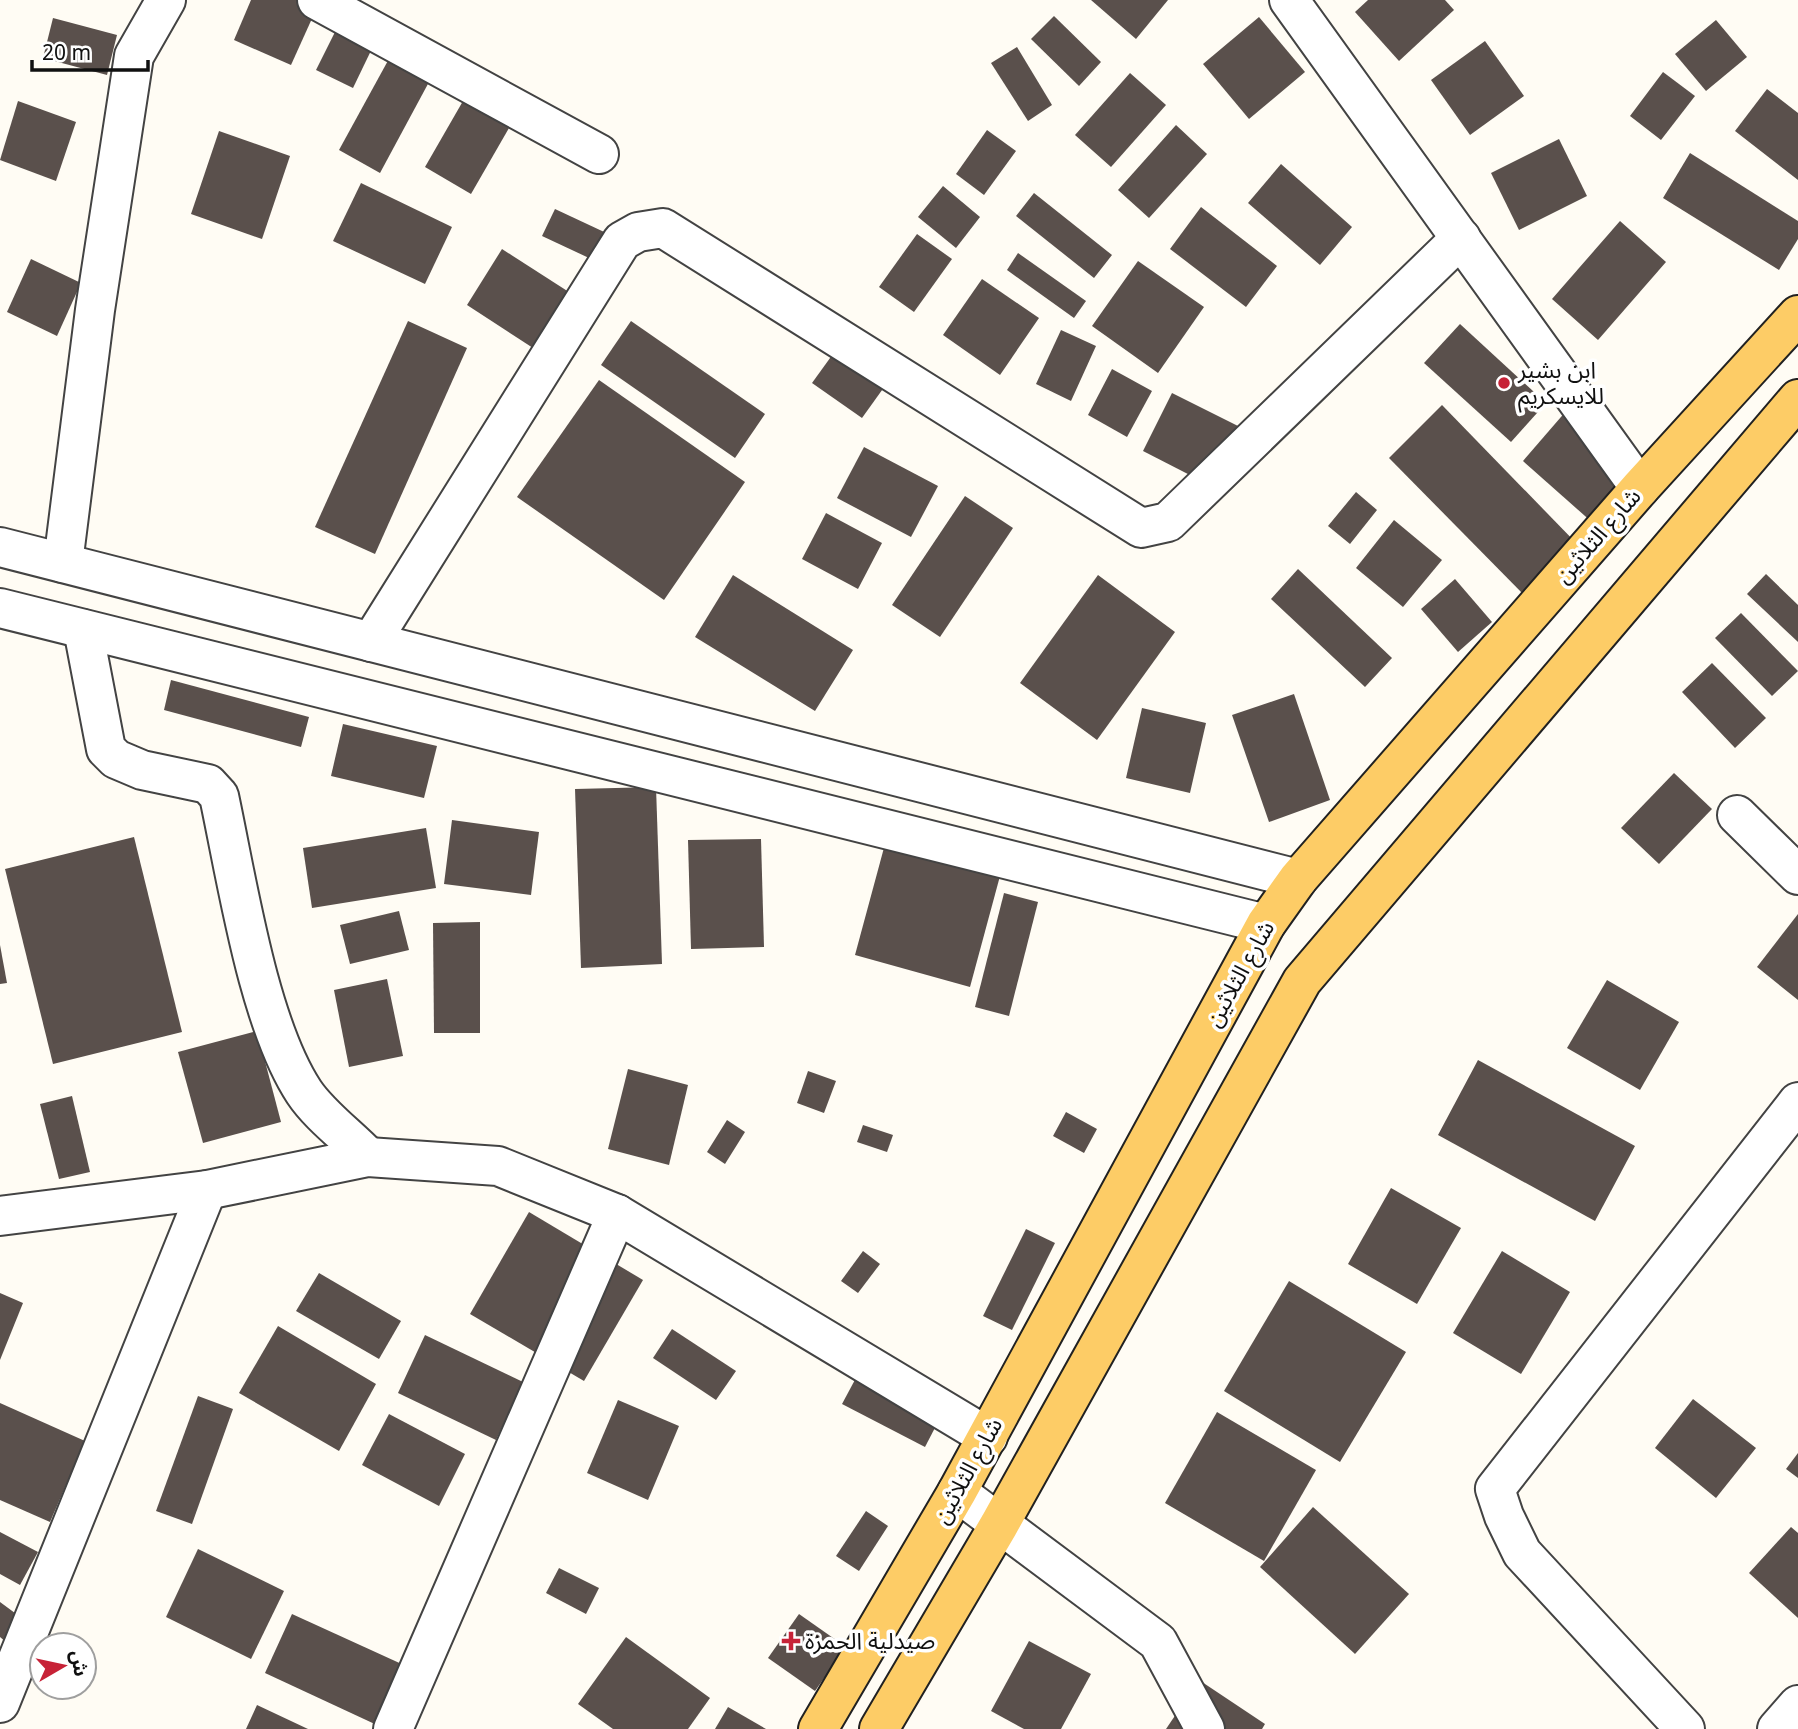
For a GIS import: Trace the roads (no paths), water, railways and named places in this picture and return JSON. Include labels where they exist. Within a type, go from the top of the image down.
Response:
[{"type":"main road","name":"شارع الثلاثين","points":[[818,1729],[988,1437],[1266,925],[1298,879],[1640,488],[1798,315]]},
{"type":"main road","points":[[879,1729],[999,1525],[1302,981],[1798,400]]},
{"type":"street","points":[[63,563],[95,310],[134,56],[166,0]]},
{"type":"street","points":[[317,0],[599,154]]},
{"type":"street","points":[[1289,0],[1640,488]]},
{"type":"street","points":[[371,642],[622,241],[638,232],[663,228],[1141,528],[1168,522],[1461,238]]},
{"type":"street","points":[[0,547],[1298,879]]},
{"type":"street","points":[[0,608],[1266,925]]},
{"type":"street","points":[[83,629],[106,749],[116,759],[142,771],[208,784],[219,796],[249,935],[286,1056],[305,1094],[368,1157]]},
{"type":"street","points":[[1737,815],[1798,875]]},
{"type":"street","points":[[1685,1729],[1522,1553],[1504,1516],[1495,1489],[1798,1102]]},
{"type":"street","points":[[0,1216],[207,1190],[368,1157],[498,1166],[617,1214],[988,1437]]},
{"type":"street","points":[[0,1703],[207,1190]]},
{"type":"street","points":[[393,1729],[617,1214]]},
{"type":"street","points":[[957,1492],[1158,1642],[1205,1729]]},
{"type":"street","points":[[1777,1729],[1798,1705]]},
{"type":"place","name":"ابن بشير للايسكريم","points":[[1504,383]]},
{"type":"place","name":"صيدلية الحمزة","points":[[791,1641]]}]
